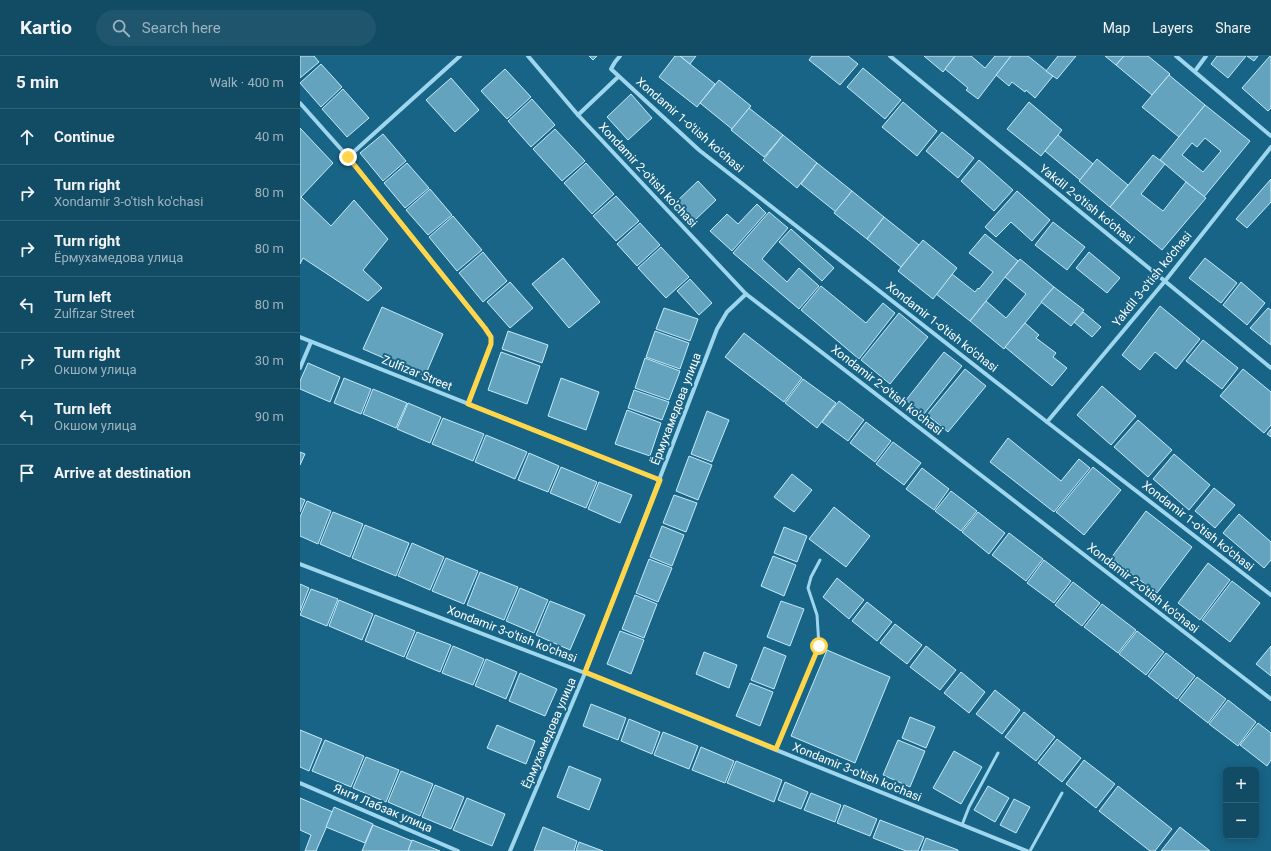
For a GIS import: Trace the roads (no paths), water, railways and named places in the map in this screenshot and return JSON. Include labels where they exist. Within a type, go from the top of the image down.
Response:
[{"type":"street","points":[[348,157],[460,56]]},
{"type":"street","name":"Xondamir 2-o'tish ko'chasi","points":[[528,56],[578,115],[746,294],[1271,699]]},
{"type":"street","name":"Xondamir 1-o'tish ko'chasi","points":[[620,56],[611,69],[699,150],[1271,595]]},
{"type":"street","name":"Yakdil 2-o'tish ko'chasi","points":[[890,56],[1271,368]]},
{"type":"street","points":[[1176,56],[1271,136]]},
{"type":"street","points":[[1194,71],[1206,56]]},
{"type":"street","points":[[578,115],[618,77]]},
{"type":"street","points":[[300,103],[348,157],[491,337],[491,344],[468,404]]},
{"type":"street","name":"Yakdil 3-o'tish ko'chasi","points":[[1047,422],[1165,281],[1271,147]]},
{"type":"street","name":"Ёрмухамедова улица","points":[[510,851],[585,672],[717,329],[727,312],[746,294]]},
{"type":"street","name":"Zulfizar Street","points":[[300,338],[660,480]]},
{"type":"street","points":[[300,368],[311,342]]},
{"type":"street","name":"Xondamir 3-o'tish ko'chasi","points":[[300,564],[585,672],[1027,851]]},
{"type":"street","name":"Янги Лабзак улица","points":[[300,783],[458,851]]},
{"type":"lane","points":[[776,749],[819,646],[817,615],[808,588],[811,577],[820,560]]},
{"type":"lane","points":[[962,825],[968,807],[998,753]]},
{"type":"lane","points":[[1030,851],[1062,793]]}]
